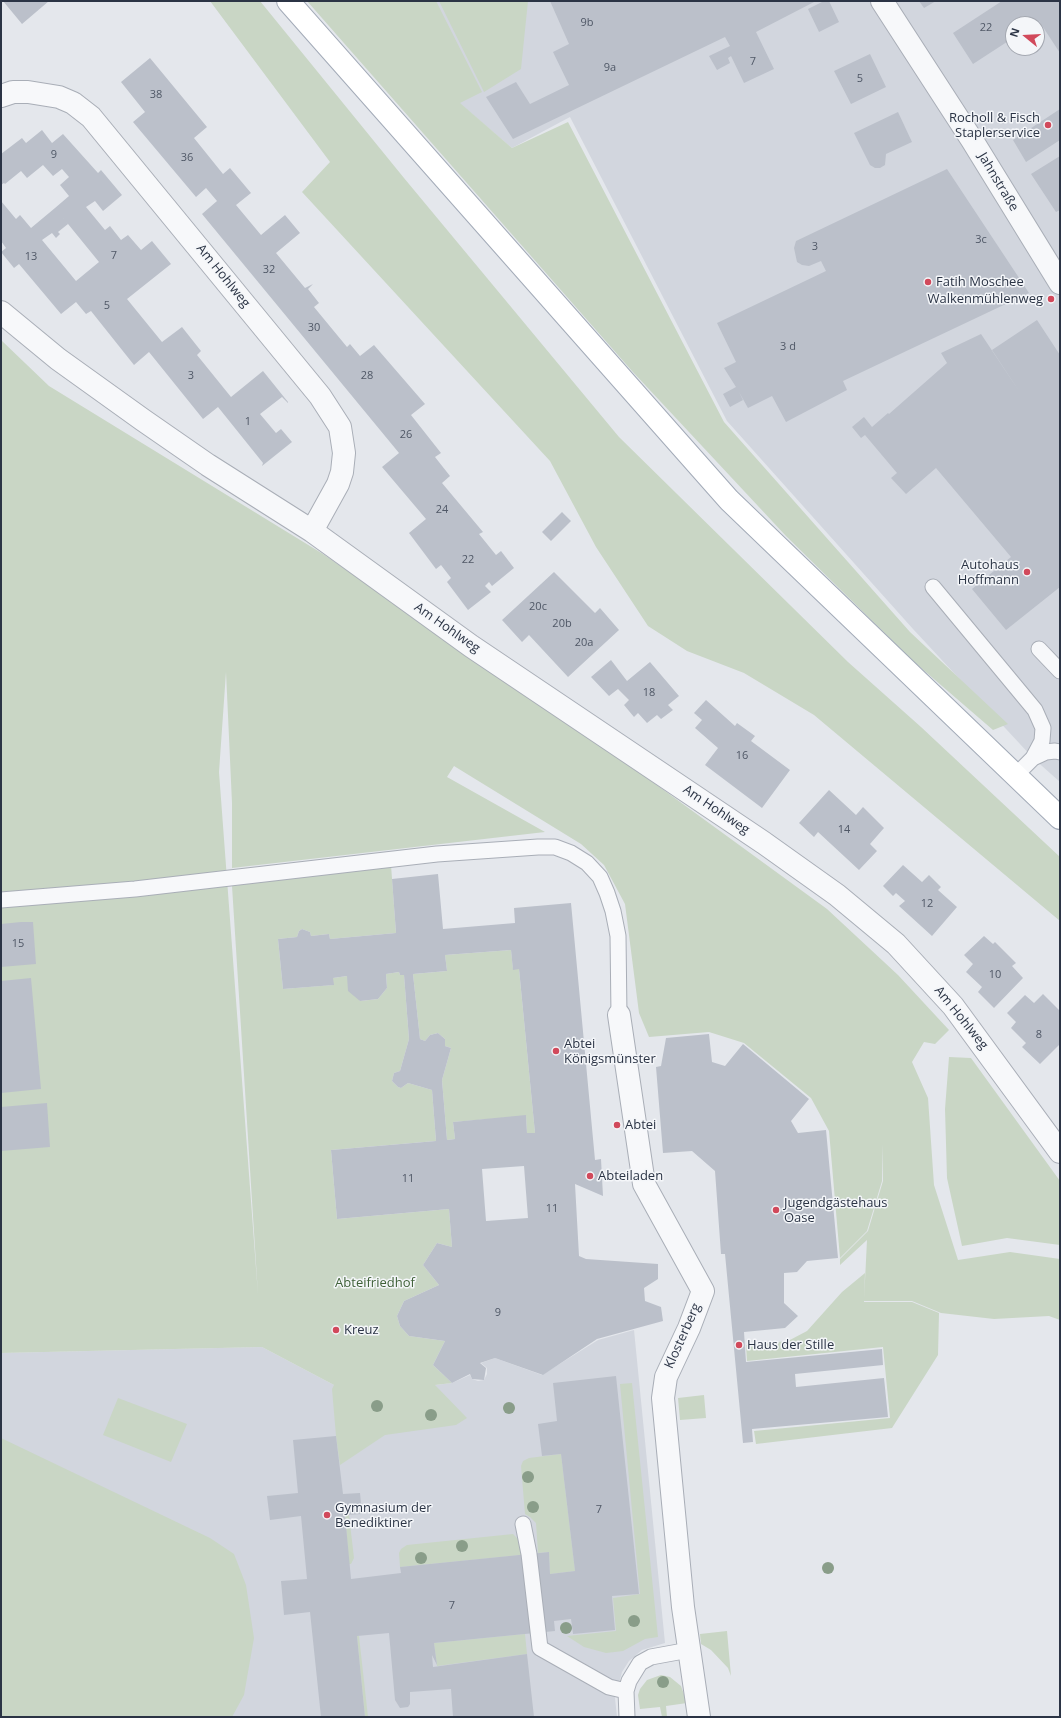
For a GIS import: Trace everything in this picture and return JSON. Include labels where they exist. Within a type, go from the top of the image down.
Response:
[{"type":"main road","points":[[288,1],[729,500],[1060,818]]},
{"type":"street","name":"Jahnstraße","points":[[882,1],[972,140],[1060,283]]},
{"type":"street","name":"Am Hohlweg","points":[[1,96],[13,92],[28,92],[59,97],[73,104],[91,117],[320,396],[340,427],[344,453],[342,472],[338,484],[312,531]]},
{"type":"street","name":"Am Hohlweg","points":[[1,312],[58,359],[93,385],[208,465],[312,531],[471,646],[758,839],[857,911],[896,944],[953,1006],[1060,1152]]},
{"type":"street","name":"Klosterberg","points":[[619,1015],[644,1184],[703,1291],[689,1328],[666,1377],[663,1398],[689,1650],[699,1717]]},
{"type":"lane","points":[[933,587],[1035,710],[1043,728],[1042,741],[1033,758],[1015,776]]},
{"type":"lane","points":[[1039,649],[1060,671]]},
{"type":"lane","points":[[1033,758],[1046,752],[1055,750],[1060,752]]},
{"type":"lane","points":[[1,900],[135,889],[437,854],[555,847],[570,853],[587,863],[600,877],[614,911],[618,936],[619,1015]]},
{"type":"lane","points":[[523,1524],[529,1554],[540,1648],[609,1687],[626,1691]]},
{"type":"lane","points":[[627,1717],[626,1691],[633,1672],[640,1663],[651,1657],[689,1650]]},
{"type":"shaded area","points":[[373,1],[1060,1],[1060,782],[1033,758],[913,629],[727,421],[570,117],[512,148],[459,103]]},
{"type":"shaded area","name":"Gymnasium der Benediktiner","points":[[634,1330],[665,1643],[642,1650],[629,1661],[622,1672],[615,1698],[617,1717],[1,1717],[1,1353],[262,1347],[334,1385],[411,1388],[452,1383],[470,1375],[472,1379],[478,1381],[484,1380],[487,1374],[487,1368],[481,1363],[495,1358],[542,1375],[598,1340]]},
{"type":"green space","points":[[210,1],[260,1],[404,178],[619,437],[848,662],[921,727],[1060,857],[1060,921],[814,715],[744,673],[687,651],[648,626],[596,547],[550,461],[302,192],[330,162]]},
{"type":"green space","points":[[307,1],[436,1],[482,92],[460,103],[512,148],[568,122],[724,422],[910,632],[1008,724],[993,730],[913,661],[786,536],[632,371]]},
{"type":"green space","points":[[439,1],[528,1],[521,69],[484,92]]},
{"type":"green space","name":"Abteifriedhof","points":[[1,340],[49,386],[323,554],[628,764],[827,909],[898,975],[949,1030],[935,1044],[924,1042],[912,1062],[928,1098],[934,1185],[958,1260],[1010,1252],[1060,1259],[1060,1320],[1049,1316],[994,1319],[941,1313],[912,1301],[864,1301],[867,1240],[840,1265],[840,1259],[868,1231],[883,1181],[883,1144],[882,1181],[867,1231],[840,1258],[829,1131],[811,1098],[744,1043],[709,1032],[649,1037],[639,1013],[625,904],[604,865],[581,844],[454,766],[447,777],[545,832],[232,868],[232,803],[226,672],[219,772],[258,1295],[232,886],[391,865],[396,933],[330,939],[329,934],[311,936],[310,932],[302,929],[299,931],[297,937],[278,939],[283,989],[333,985],[333,978],[347,976],[360,1001],[378,999],[387,988],[386,974],[399,972],[400,975],[404,975],[409,1039],[400,1071],[394,1073],[392,1081],[401,1088],[408,1083],[432,1090],[436,1141],[331,1150],[337,1219],[449,1209],[452,1247],[437,1243],[423,1265],[439,1285],[404,1301],[397,1316],[400,1326],[409,1336],[445,1341],[433,1365],[452,1383],[435,1385],[467,1418],[456,1425],[385,1435],[340,1465],[332,1389],[334,1385],[262,1347],[1,1353]]},
{"type":"green space","points":[[511,950],[513,969],[519,969],[535,1133],[527,1133],[526,1116],[453,1122],[455,1139],[447,1140],[442,1080],[451,1048],[445,1046],[445,1039],[438,1033],[430,1035],[425,1041],[420,1039],[413,974],[447,971],[445,955]]},
{"type":"green space","points":[[949,1057],[971,1058],[1060,1181],[1060,1245],[1007,1238],[962,1246],[947,1178],[945,1109]]},
{"type":"green space","points":[[865,1273],[864,1302],[912,1302],[939,1313],[938,1355],[892,1428],[756,1444],[754,1431],[890,1418],[883,1347],[747,1361],[746,1345],[788,1341],[807,1331],[842,1292]]},
{"type":"green space","points":[[632,1383],[658,1637],[645,1639],[623,1651],[606,1653],[584,1647],[567,1636],[616,1631],[613,1598],[640,1594],[620,1384]]},
{"type":"green space","points":[[704,1395],[706,1418],[680,1420],[678,1398]]},
{"type":"green space","points":[[118,1398],[187,1424],[171,1462],[103,1435]]},
{"type":"green space","points":[[1,1438],[210,1538],[234,1554],[246,1585],[254,1638],[244,1695],[232,1717],[1,1717]]},
{"type":"green space","points":[[561,1454],[575,1571],[550,1574],[549,1552],[538,1553],[536,1523],[525,1514],[521,1466],[523,1461],[529,1458]]},
{"type":"green space","points":[[345,1515],[349,1515],[354,1558],[351,1564],[349,1564]]},
{"type":"green space","points":[[513,1534],[520,1541],[521,1555],[400,1567],[399,1553],[401,1549],[407,1545]]},
{"type":"green space","points":[[727,1631],[731,1676],[728,1668],[711,1650],[701,1644],[700,1634]]},
{"type":"green space","points":[[525,1634],[527,1654],[437,1666],[434,1643]]},
{"type":"green space","points":[[357,1636],[359,1636],[368,1717],[365,1717]]},
{"type":"green space","points":[[661,1675],[670,1677],[681,1686],[687,1703],[666,1706],[667,1717],[662,1717],[660,1707],[640,1709],[638,1695],[640,1689],[647,1680]]},
{"type":"building","points":[[3,1],[49,1],[22,24]]},
{"type":"building","points":[[550,1],[816,1],[756,32],[774,69],[744,83],[731,56],[728,58],[730,63],[717,70],[709,56],[730,46],[725,37],[513,139],[486,97],[516,82],[530,104],[569,85],[553,52],[569,44]]},
{"type":"building","points":[[824,1],[829,1],[839,22],[819,32],[808,9]]},
{"type":"building","points":[[919,1],[936,1],[924,8]]},
{"type":"building","points":[[1002,1],[1060,1],[1060,53],[1045,30],[1045,16],[1005,16],[1005,43],[973,64],[953,33]]},
{"type":"building","points":[[870,54],[886,87],[851,104],[834,71]]},
{"type":"building","points":[[150,58],[207,127],[194,138],[223,174],[230,168],[251,193],[236,205],[261,235],[285,215],[300,233],[276,253],[305,288],[313,284],[308,289],[319,303],[314,307],[347,347],[350,344],[360,356],[374,345],[425,404],[411,415],[441,453],[435,457],[450,476],[442,483],[483,532],[479,534],[496,555],[501,551],[514,568],[492,586],[489,582],[485,586],[491,592],[468,610],[447,582],[451,578],[441,565],[436,569],[409,533],[426,519],[382,467],[399,453],[202,214],[217,201],[206,188],[196,197],[133,122],[145,112],[121,82]]},
{"type":"building","name":"Rocholl & Fisch Staplerservice","points":[[1060,109],[1060,140],[1026,162],[1013,140]]},
{"type":"building","points":[[898,112],[912,142],[886,154],[885,165],[880,168],[875,168],[870,165],[854,133]]},
{"type":"building","points":[[42,130],[52,143],[63,134],[98,173],[101,170],[122,195],[103,211],[95,201],[86,207],[105,230],[110,226],[121,240],[128,235],[141,250],[152,241],[171,264],[127,299],[162,342],[182,327],[201,351],[197,355],[231,397],[263,371],[288,402],[282,397],[260,414],[276,433],[281,429],[292,442],[262,466],[263,463],[218,407],[203,419],[149,352],[134,365],[91,311],[86,314],[76,302],[61,314],[19,264],[14,268],[1,252],[6,248],[1,241],[1,201],[16,219],[20,215],[31,228],[69,196],[60,185],[69,177],[62,169],[53,176],[43,165],[27,178],[21,171],[5,184],[4,183],[1,185],[1,154],[22,138],[26,143]],"holes":[[[55,208],[99,262],[76,281],[42,240],[52,233],[56,238],[60,234],[58,232],[68,224]]]},
{"type":"building","points":[[1060,156],[1060,210],[1056,212],[1031,174]]},
{"type":"building","name":"Fatih Moschee","points":[[947,169],[1029,293],[843,381],[847,390],[786,422],[772,396],[748,408],[739,392],[743,400],[730,407],[723,394],[736,387],[724,368],[736,362],[717,323],[826,271],[821,261],[809,266],[802,265],[797,262],[794,248],[796,241]]},
{"type":"building","points":[[1037,320],[1060,355],[1060,587],[1006,630],[972,589],[1011,557],[936,468],[906,494],[891,478],[897,473],[865,435],[861,438],[852,427],[864,417],[872,427],[947,363],[941,353],[981,334],[1019,391],[992,350]]},
{"type":"building","points":[[562,512],[571,521],[551,541],[542,532]]},
{"type":"building","points":[[554,572],[595,613],[600,608],[619,630],[568,677],[529,635],[522,642],[502,620]]},
{"type":"building","points":[[611,660],[627,681],[650,662],[679,696],[668,705],[673,710],[661,719],[657,715],[647,723],[638,713],[634,717],[624,705],[629,700],[618,689],[609,696],[591,677]]},
{"type":"building","points":[[706,700],[735,726],[737,723],[755,736],[751,741],[790,770],[762,808],[705,765],[718,748],[695,728],[702,720],[694,713]]},
{"type":"building","points":[[829,790],[856,815],[863,807],[884,828],[870,844],[877,851],[859,870],[818,832],[814,837],[799,823]]},
{"type":"building","points":[[903,865],[922,882],[929,875],[941,887],[938,890],[957,907],[932,936],[899,906],[905,901],[896,893],[893,896],[883,886]]},
{"type":"building","points":[[438,874],[443,929],[515,923],[514,908],[571,903],[595,1160],[601,1159],[603,1196],[575,1184],[579,1256],[586,1259],[658,1264],[658,1279],[644,1288],[645,1301],[661,1307],[663,1321],[597,1339],[543,1375],[495,1358],[480,1363],[486,1368],[484,1380],[472,1379],[470,1374],[452,1383],[433,1365],[445,1341],[409,1336],[400,1326],[397,1316],[404,1301],[439,1285],[423,1265],[437,1243],[452,1247],[449,1209],[337,1219],[331,1150],[436,1141],[432,1090],[408,1083],[401,1088],[392,1081],[394,1073],[400,1071],[409,1039],[404,975],[400,975],[399,972],[386,974],[387,988],[378,999],[360,1001],[348,991],[347,976],[333,978],[334,985],[283,989],[278,939],[297,937],[299,931],[302,929],[310,932],[311,936],[329,934],[330,939],[396,933],[392,879]],"holes":[[[511,950],[513,970],[519,969],[535,1133],[527,1133],[526,1115],[453,1122],[455,1139],[447,1140],[442,1080],[451,1048],[445,1046],[445,1039],[438,1033],[430,1035],[425,1041],[420,1039],[413,974],[447,971],[445,955]],[[524,1166],[528,1218],[486,1221],[482,1169]]]},
{"type":"building","points":[[33,922],[36,964],[1,967],[1,924]]},
{"type":"building","points":[[984,936],[993,944],[995,942],[1016,963],[1012,966],[1023,978],[994,1008],[978,992],[982,987],[966,972],[973,964],[964,955]]},
{"type":"building","points":[[31,978],[41,1089],[1,1093],[1,981]]},
{"type":"building","points":[[1043,994],[1060,1011],[1060,1044],[1040,1064],[1022,1047],[1026,1043],[1011,1028],[1016,1022],[1007,1013],[1025,995],[1034,1003]]},
{"type":"building","name":"Jugendgästehaus Oase","points":[[709,1034],[712,1062],[725,1066],[743,1044],[809,1099],[791,1121],[798,1133],[826,1130],[838,1258],[807,1261],[797,1272],[784,1273],[784,1303],[798,1316],[785,1328],[744,1332],[746,1362],[882,1349],[883,1365],[795,1374],[796,1387],[884,1378],[888,1417],[752,1429],[753,1442],[743,1443],[725,1254],[721,1254],[715,1171],[692,1151],[663,1153],[656,1067],[661,1066],[666,1038]]},
{"type":"building","points":[[47,1103],[50,1147],[1,1151],[1,1107]]},
{"type":"building","points":[[616,1376],[639,1594],[612,1596],[615,1630],[573,1634],[571,1619],[554,1621],[555,1631],[434,1643],[437,1665],[432,1655],[433,1667],[527,1654],[534,1717],[453,1717],[451,1689],[410,1692],[410,1704],[408,1707],[400,1708],[395,1700],[389,1633],[357,1636],[365,1717],[321,1717],[310,1612],[284,1615],[281,1581],[307,1579],[301,1516],[270,1520],[267,1496],[298,1493],[293,1440],[336,1436],[343,1494],[360,1493],[362,1514],[345,1515],[351,1579],[401,1573],[400,1567],[549,1552],[550,1574],[575,1571],[561,1454],[542,1456],[538,1424],[557,1421],[553,1383]]},
{"type":"place","name":"Rocholl & Fisch Staplerservice","points":[[1048,125]]},
{"type":"place","name":"Fatih Moschee","points":[[928,282]]},
{"type":"place","name":"Walkenmühlenweg","points":[[1051,299]]},
{"type":"place","name":"Autohaus Hoffmann","points":[[1027,572]]},
{"type":"place","name":"Abtei Königsmünster","points":[[556,1051]]},
{"type":"place","name":"Abtei","points":[[617,1125]]},
{"type":"place","name":"Abteiladen","points":[[590,1176]]},
{"type":"place","name":"Jugendgästehaus Oase","points":[[776,1210]]},
{"type":"place","name":"Kreuz","points":[[336,1330]]},
{"type":"place","name":"Haus der Stille","points":[[739,1345]]},
{"type":"place","name":"Gymnasium der Benediktiner","points":[[327,1515]]}]
